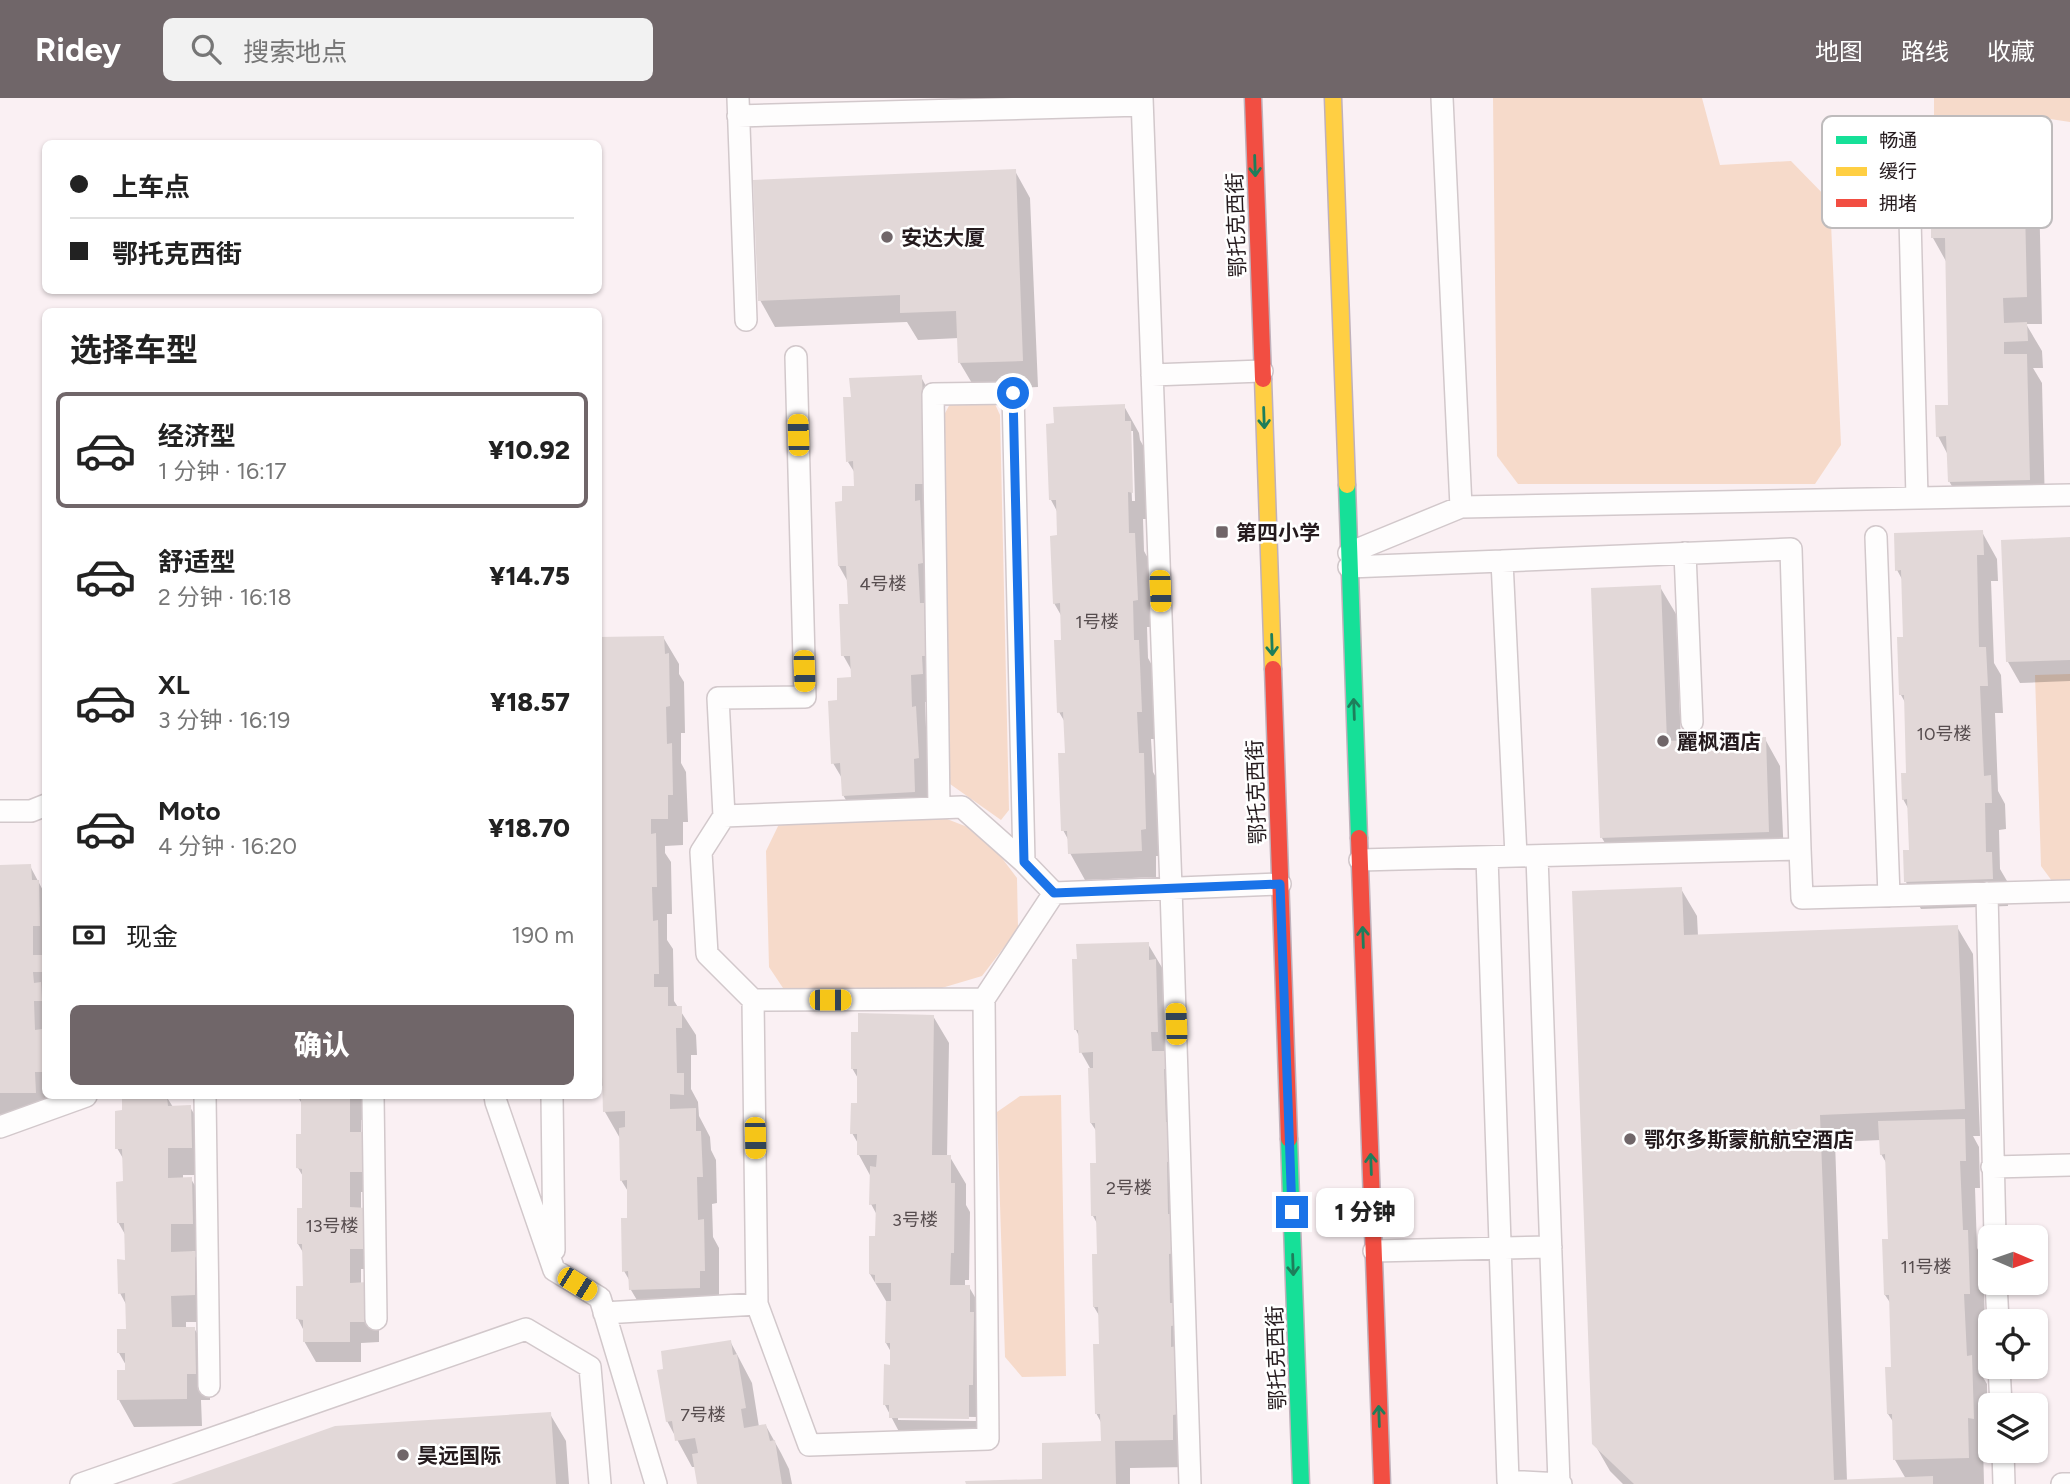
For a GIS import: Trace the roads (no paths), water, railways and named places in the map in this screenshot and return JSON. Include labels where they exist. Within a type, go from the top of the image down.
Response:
[{"type":"main road","name":"鄂托克西街","points":[[1253,98],[1301,1484]]},
{"type":"main road","points":[[1333,98],[1382,1484]]},
{"type":"lane","points":[[1442,98],[1461,507]]},
{"type":"lane","points":[[746,320],[738,107],[1142,101],[1190,1484]]},
{"type":"lane","points":[[1910,228],[1917,498]]},
{"type":"lane","points":[[796,357],[805,697],[718,698],[724,816],[701,852],[707,954],[753,1000],[757,1304],[810,1446],[988,1439],[984,999],[1054,893]]},
{"type":"lane","points":[[1152,375],[1262,371]]},
{"type":"lane","points":[[939,808],[933,394],[1013,393],[1024,862]]},
{"type":"lane","points":[[1349,560],[1461,507],[2070,495]]},
{"type":"lane","points":[[1876,537],[1889,896]]},
{"type":"lane","points":[[1349,560],[1502,561],[1791,549],[1802,898],[2070,891]]},
{"type":"lane","points":[[1685,553],[1692,722]]},
{"type":"lane","points":[[1487,857],[1508,1481],[1560,1483],[1551,1247],[1527,856],[1502,561]]},
{"type":"lane","points":[[0,811],[31,810],[42,806]]},
{"type":"lane","points":[[724,816],[962,807],[1024,862],[1054,893],[1280,884]]},
{"type":"lane","points":[[1360,860],[1800,849]]},
{"type":"lane","points":[[1986,894],[1994,1225]]},
{"type":"lane","points":[[753,1000],[984,999]]},
{"type":"lane","points":[[205,1099],[209,1386]]},
{"type":"lane","points":[[373,1099],[376,1319]]},
{"type":"lane","points":[[496,1099],[554,1270],[600,1298],[656,1484]]},
{"type":"lane","points":[[552,1099],[554,1270]]},
{"type":"lane","points":[[0,1127],[63,1100]]},
{"type":"lane","points":[[1992,1167],[2070,1165]]},
{"type":"lane","points":[[1374,1251],[1551,1247]]},
{"type":"lane","points":[[604,1313],[757,1304]]},
{"type":"lane","points":[[81,1484],[526,1329],[590,1367],[600,1484]]},
{"type":"lane","points":[[2003,1463],[2004,1484]]},
{"type":"lane","points":[[2062,1484],[2070,1484]]},
{"type":"place","name":"安达大厦","points":[[887,237]]},
{"type":"place","name":"第四小学","points":[[1222,532]]},
{"type":"place","name":"麗枫酒店","points":[[1663,741]]},
{"type":"place","name":"鄂尔多斯蒙航航空酒店","points":[[1630,1139]]},
{"type":"place","name":"昊远国际","points":[[403,1455]]}]
